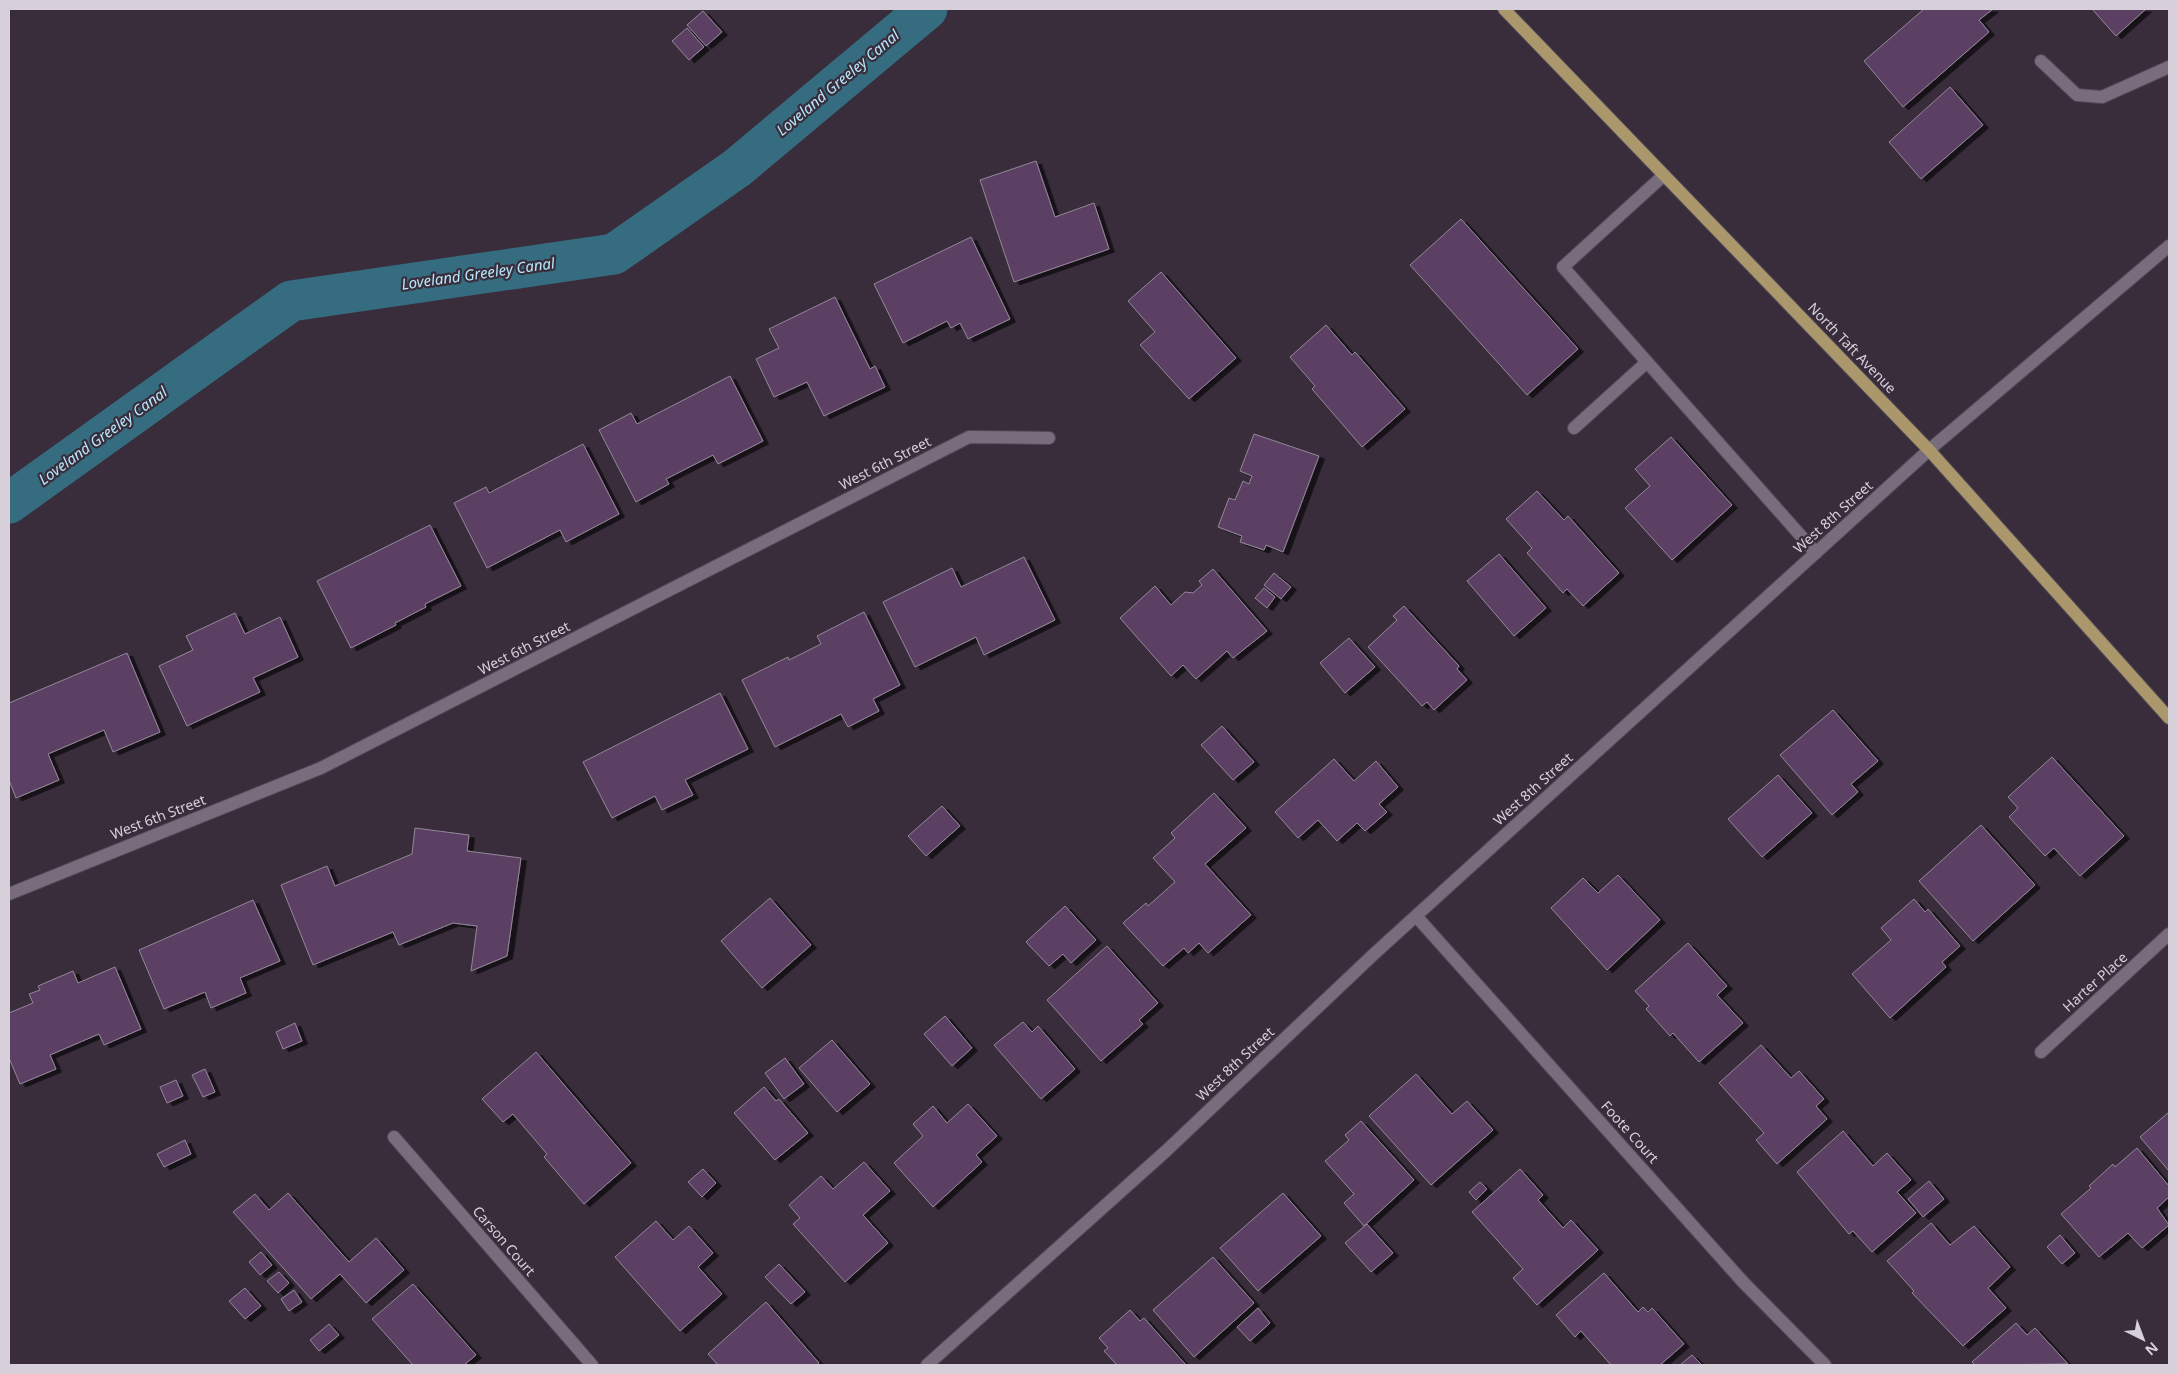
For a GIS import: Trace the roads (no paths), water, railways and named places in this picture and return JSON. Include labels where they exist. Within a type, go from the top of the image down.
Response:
[{"type":"main road","name":"North Taft Avenue","points":[[1504,9],[1929,450],[2169,718]]},
{"type":"street","points":[[2041,61],[2077,95],[2102,96],[2169,67]]},
{"type":"street","points":[[1664,175],[1562,266],[1816,553]]},
{"type":"street","name":"West 8th Street","points":[[933,1363],[1166,1151],[1416,916],[1929,450],[2169,246]]},
{"type":"street","points":[[1574,428],[1647,362]]},
{"type":"street","name":"West 6th Street","points":[[9,894],[321,768],[969,437],[1049,438]]},
{"type":"street","name":"Foote Court","points":[[1416,916],[1743,1282],[1825,1365]]},
{"type":"street","name":"Harter Place","points":[[2041,1052],[2169,934]]},
{"type":"street","name":"Carson Court","points":[[394,1137],[592,1365]]},
{"type":"waterway","name":"Loveland Greeley Canal","points":[[9,503],[291,301],[614,254],[737,168],[927,9]]}]
